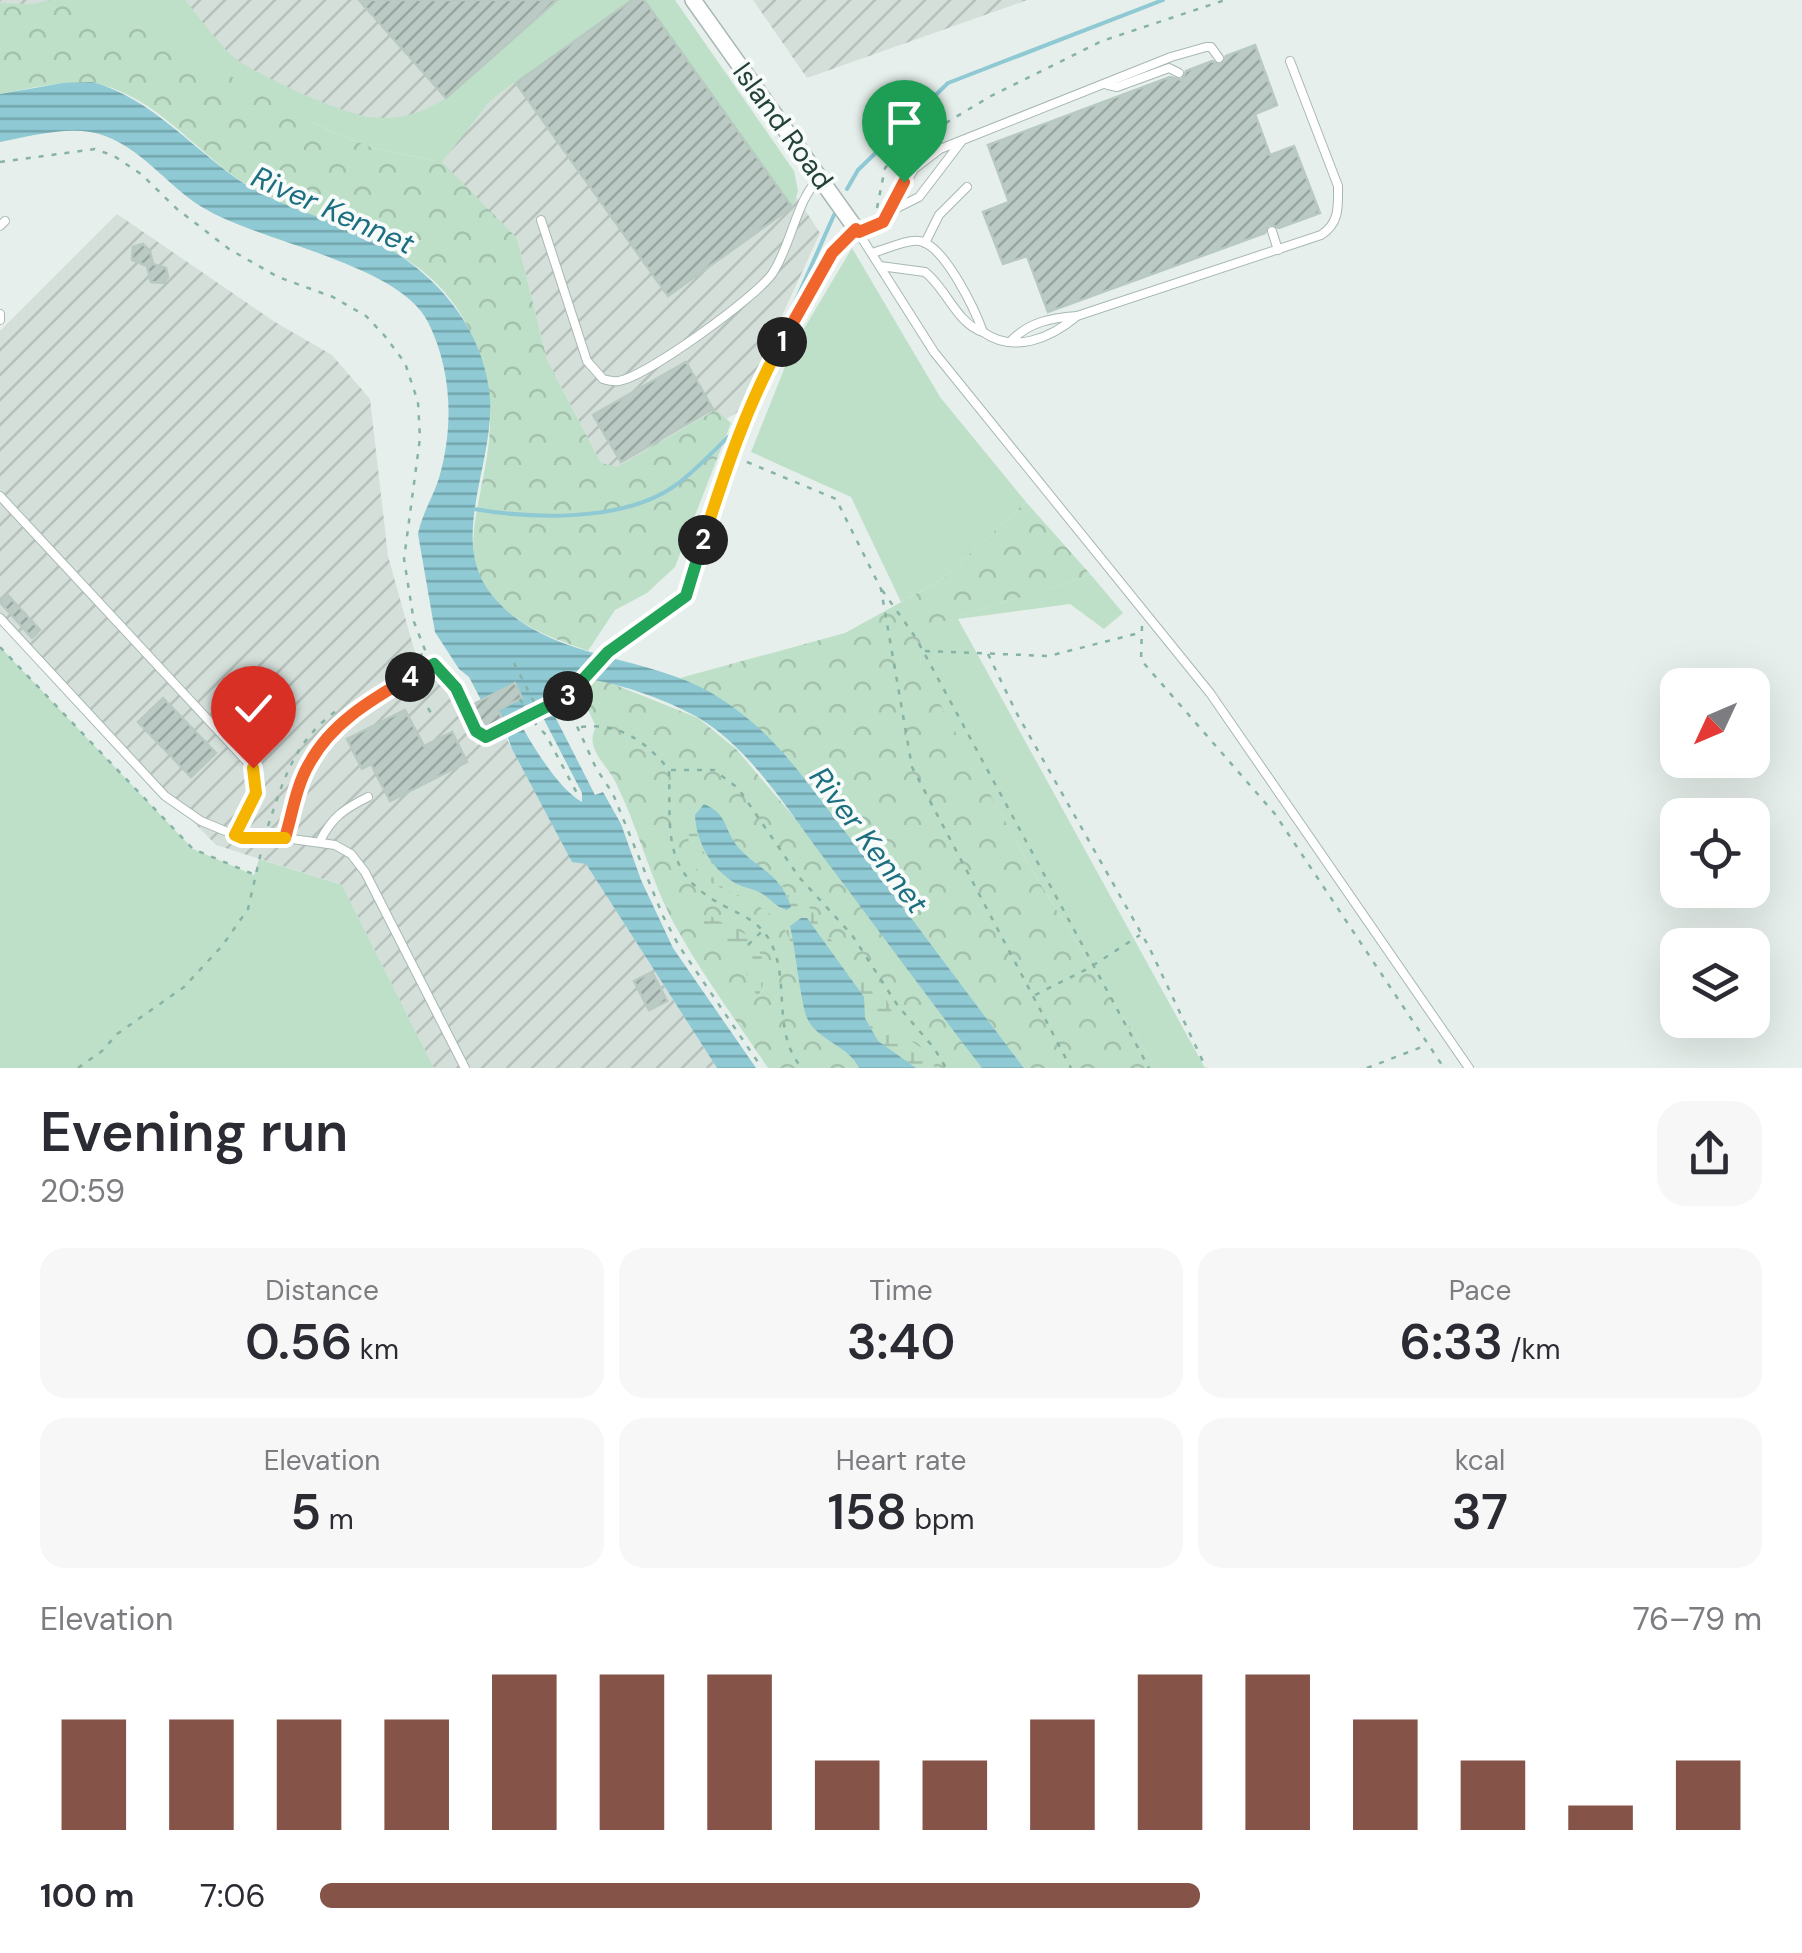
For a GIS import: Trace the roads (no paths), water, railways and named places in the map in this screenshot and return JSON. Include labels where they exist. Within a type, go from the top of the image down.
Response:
[{"type":"street","name":"Island Road","points":[[692,0],[857,231]]},
{"type":"street","points":[[686,596],[731,456],[764,374],[832,253],[857,231]]},
{"type":"lane","points":[[1219,58],[1206,46],[1170,57],[963,140],[920,163],[878,226],[857,231],[934,352],[1210,693],[1469,1068]]},
{"type":"lane","points":[[1010,341],[1022,330],[1049,318],[1080,315],[1328,231],[1337,217],[1338,186],[1290,61]]},
{"type":"lane","points":[[1108,85],[1117,86],[1169,68],[1180,73]]},
{"type":"lane","points":[[891,211],[919,197],[963,140]]},
{"type":"lane","points":[[541,220],[588,362],[603,379],[620,381],[676,348],[762,286],[787,247],[812,184],[821,176]]},
{"type":"lane","points":[[926,243],[939,215],[967,187]]},
{"type":"lane","points":[[1272,231],[1278,250]]},
{"type":"lane","points":[[872,253],[912,242],[926,243],[947,265],[975,310],[983,332]]},
{"type":"lane","points":[[880,266],[925,272],[975,330],[1010,341],[1028,343],[1060,330],[1080,315]]},
{"type":"lane","points":[[1166,270],[1170,285]]},
{"type":"lane","points":[[1079,303],[1080,315]]},
{"type":"lane","points":[[0,496],[253,768],[256,793],[235,835]]},
{"type":"lane","points":[[0,618],[165,796],[201,821],[242,838],[320,841],[351,854],[365,872],[466,1068]]},
{"type":"lane","points":[[285,838],[308,765],[326,738],[374,698],[434,664]]},
{"type":"lane","points":[[320,841],[330,821],[368,797]]},
{"type":"water","points":[[92,82],[135,101],[248,186],[377,242],[401,256],[442,292],[473,336],[489,389],[490,415],[473,522],[473,547],[478,572],[491,594],[534,630],[560,642],[696,685],[729,704],[762,731],[814,791],[1024,1068],[982,1068],[766,780],[735,746],[699,718],[655,698],[576,677],[573,671],[565,672],[556,692],[546,695],[546,699],[595,795],[603,792],[621,824],[641,880],[673,948],[756,1068],[717,1068],[586,864],[572,862],[512,749],[498,710],[522,698],[515,684],[481,700],[435,632],[418,534],[444,459],[448,399],[442,359],[428,322],[413,302],[361,270],[234,223],[195,203],[133,151],[105,136],[67,131],[0,142],[0,94]],"holes":[[[535,702],[582,793],[582,802],[554,776],[537,751],[516,716],[524,706]]]},
{"type":"water","points":[[704,804],[722,818],[738,847],[781,886],[791,907],[783,909],[761,893],[739,885],[714,865],[696,826],[695,815]]},
{"type":"water","points":[[807,918],[864,997],[865,1018],[878,1041],[916,1068],[859,1068],[848,1054],[813,1027],[803,1003],[790,926]]},
{"type":"waterway","points":[[847,189],[858,170],[948,83],[1163,0]]},
{"type":"waterway","points":[[789,316],[834,215]]},
{"type":"waterway","points":[[474,509],[549,516],[629,507],[673,487],[737,429]]},
{"type":"water label","name":"River Kennet","points":[[333,210]]},
{"type":"water label","name":"River Kennet","points":[[869,840]]}]
